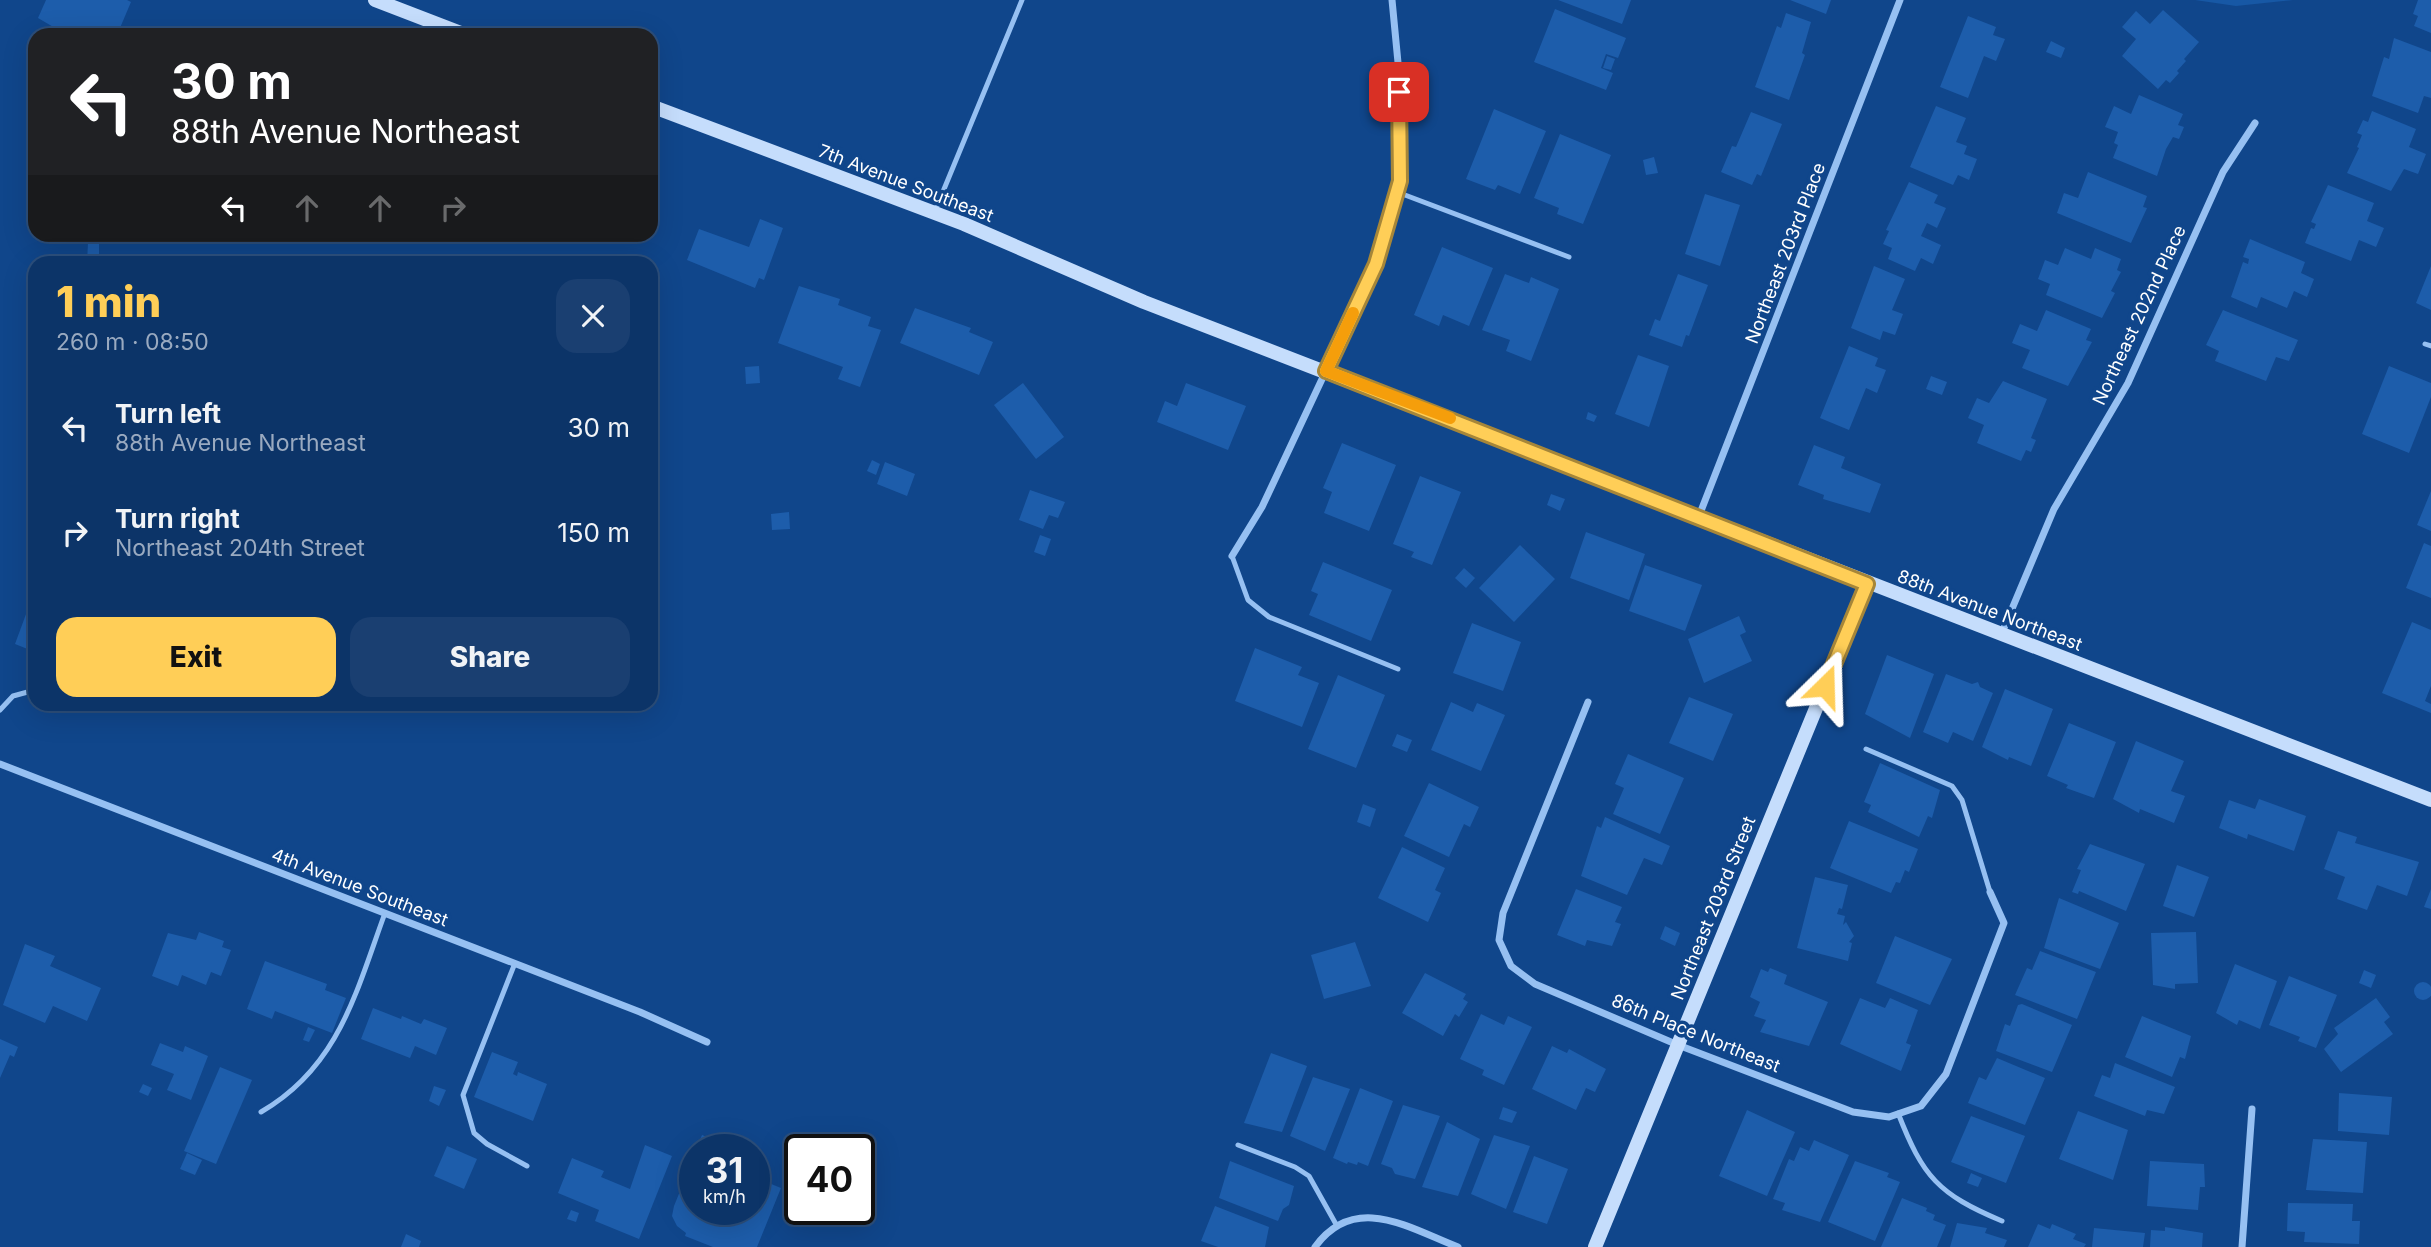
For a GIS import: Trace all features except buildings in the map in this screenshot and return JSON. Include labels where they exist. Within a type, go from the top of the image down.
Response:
[{"type":"street","points":[[374,0],[448,28]]},
{"type":"street","points":[[1232,556],[1262,506],[1376,264],[1397,192],[1400,181],[1399,73],[1392,0]]},
{"type":"street","name":"Northeast 203rd Place","points":[[1699,517],[1900,0]]},
{"type":"street","name":"7th Avenue Southeast","points":[[658,109],[964,224],[1144,302]]},
{"type":"street","name":"Northeast 202nd Place","points":[[2001,635],[2054,509],[2128,383],[2223,172],[2255,123]]},
{"type":"street","name":"88th Avenue Northeast","points":[[1144,302],[2431,800]]},
{"type":"street","name":"Northeast 203rd Street","points":[[1595,1247],[1867,584]]},
{"type":"street","name":"86th Place Northeast","points":[[1588,702],[1503,913],[1499,940],[1511,966],[1535,984],[1678,1045],[1853,1112],[1889,1116],[1921,1106],[1946,1074],[2004,923],[1990,892]]},
{"type":"street","name":"4th Avenue Southeast","points":[[0,764],[515,963],[707,1042]]},
{"type":"street","points":[[2242,1247],[2252,1109]]},
{"type":"street","points":[[1315,1247],[1324,1235],[1338,1226],[1373,1215],[1458,1247]]},
{"type":"lane","points":[[934,214],[1022,0]]},
{"type":"lane","points":[[1397,192],[1569,257]]},
{"type":"lane","points":[[1232,556],[1248,600],[1269,617],[1398,669]]},
{"type":"lane","points":[[0,710],[13,696],[28,692]]},
{"type":"lane","points":[[1866,749],[1952,786],[1962,800],[1990,892]]},
{"type":"lane","points":[[261,1112],[277,1103],[329,1052],[342,1028],[385,913]]},
{"type":"lane","points":[[515,963],[463,1095],[474,1133],[487,1144],[527,1166]]},
{"type":"lane","points":[[1899,1113],[1915,1155],[1934,1182],[1970,1208],[2002,1221]]},
{"type":"lane","points":[[1238,1145],[1295,1167],[1309,1176],[1338,1226]]},
{"type":"shaded area","points":[[2195,0],[2293,0],[2236,6]]},
{"type":"slow traffic","points":[[1353,313],[1326,371],[1450,418]]},
{"type":"route","points":[[1399,92],[1400,181],[1376,264],[1326,371],[1867,584],[1825,686]]}]
